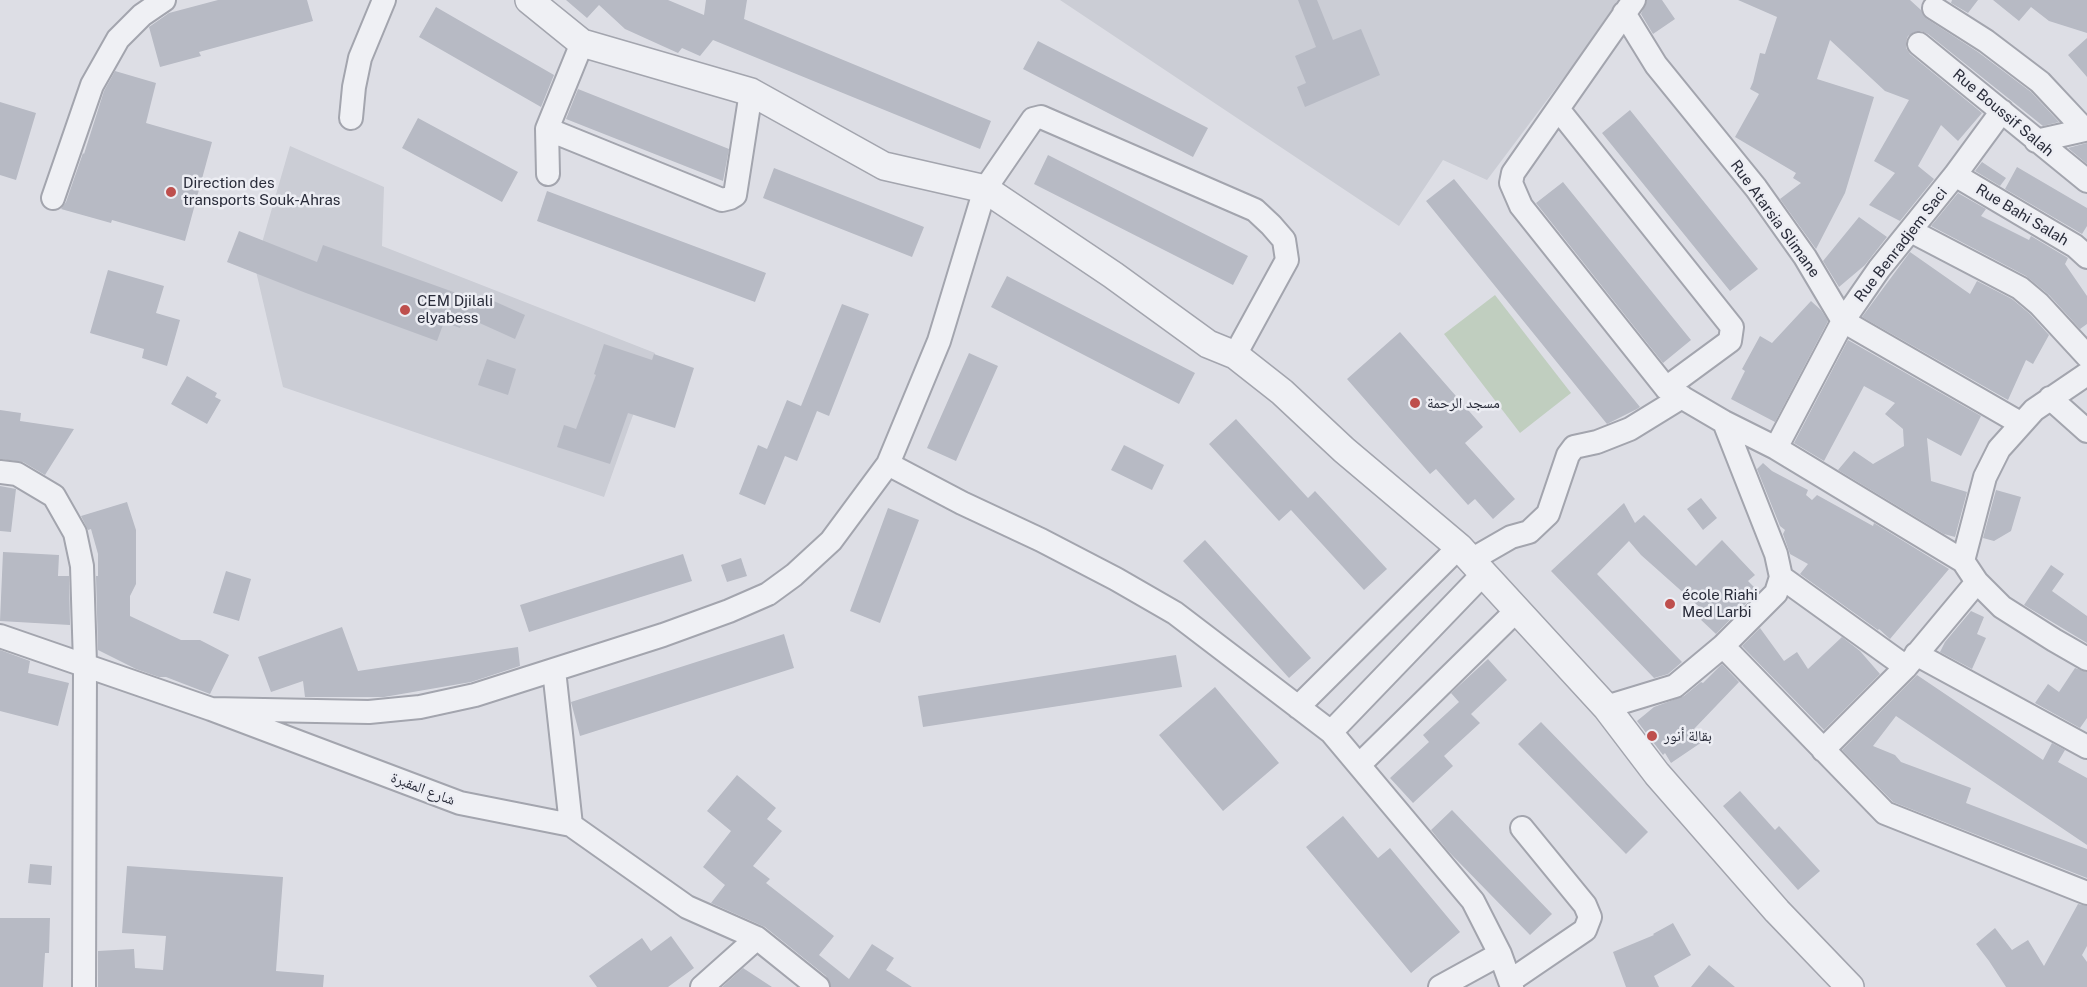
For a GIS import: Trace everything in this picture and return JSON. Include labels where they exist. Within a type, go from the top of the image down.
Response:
[{"type":"street","points":[[53,198],[92,85],[118,39],[142,15],[164,0]]},
{"type":"street","points":[[351,118],[360,58],[384,0]]},
{"type":"street","points":[[529,0],[582,43],[751,92],[884,166],[985,189],[1113,275],[1208,344],[1235,355],[1282,392],[1344,450],[1471,560],[1606,707],[1657,774],[1777,912],[1850,987]]},
{"type":"street","points":[[1629,7],[1513,173],[1511,183],[1521,206],[1674,393],[1776,448],[1963,561],[1977,582],[2002,607],[2087,659]]},
{"type":"street","name":"Rue Atarsia Slimane","points":[[1629,7],[1656,65],[1756,188],[1799,248],[1843,321],[2020,423]]},
{"type":"street","points":[[1934,8],[1986,41],[2040,82],[2086,129]]},
{"type":"street","points":[[548,174],[547,129],[582,43]]},
{"type":"street","name":"Rue Boussif Salah","points":[[1919,44],[2087,181]]},
{"type":"street","points":[[547,129],[722,200],[735,195],[751,92]]},
{"type":"street","points":[[1298,707],[1471,560],[1512,537],[1529,532],[1548,514],[1568,455],[1574,447],[1597,442],[1630,429],[1674,393],[1730,341],[1732,327],[1558,110]]},
{"type":"street","name":"Rue Benradjem Saci","points":[[1776,448],[1843,321],[1879,269],[1955,175],[2002,111]]},
{"type":"street","points":[[211,708],[369,712],[420,707],[475,695],[554,670],[729,611],[768,594],[794,575],[831,541],[888,464],[939,340],[985,189],[1034,119],[1041,117],[1255,210],[1284,240],[1287,260],[1235,355]]},
{"type":"street","points":[[2036,141],[2086,129]]},
{"type":"street","name":"Rue Bahi Salah","points":[[1955,175],[2075,246],[2087,257]]},
{"type":"street","points":[[1911,231],[2020,288],[2039,304],[2087,356]]},
{"type":"street","points":[[1963,561],[1985,477],[1999,449],[2020,423],[2050,398],[2087,374]]},
{"type":"street","points":[[2050,398],[2087,431]]},
{"type":"street","points":[[1606,707],[1675,686],[1723,646],[1776,593],[1781,578],[1776,554],[1724,422]]},
{"type":"street","points":[[888,464],[1116,579],[1174,613],[1331,732],[1473,901],[1500,954],[1511,984],[1586,930],[1590,917],[1585,905],[1522,828]]},
{"type":"street","points":[[0,472],[17,474],[54,496],[75,533],[82,566],[84,987]]},
{"type":"street","points":[[1331,732],[1471,560]]},
{"type":"street","points":[[1781,578],[1911,660],[2087,747]]},
{"type":"street","points":[[1823,750],[1911,660],[1977,582]]},
{"type":"street","points":[[1359,765],[1517,610]]},
{"type":"street","name":"شارع المقبرة","points":[[0,636],[211,708],[460,803],[571,825],[687,907],[757,939],[818,987]]},
{"type":"street","points":[[1723,646],[1885,813],[2087,893]]},
{"type":"street","points":[[554,670],[571,825]]},
{"type":"street","points":[[702,987],[757,939]]},
{"type":"street","points":[[1440,987],[1500,954]]},
{"type":"shaded area","points":[[1060,0],[1622,0],[1487,180],[1443,160],[1399,226]]},
{"type":"shaded area","name":"CEM Djilali elyabess","points":[[290,146],[384,187],[382,246],[655,353],[604,497],[283,387],[255,267]]},
{"type":"green space","points":[[1495,295],[1571,393],[1520,433],[1444,334]]},
{"type":"building","points":[[218,0],[307,0],[313,21],[199,52],[201,56],[160,67],[149,27],[169,13]]},
{"type":"building","points":[[566,0],[668,0],[704,15],[706,0],[747,0],[744,19],[991,121],[980,149],[713,40],[700,56],[682,48],[678,53],[625,29],[599,5],[587,18]]},
{"type":"building","points":[[1298,0],[1317,0],[1333,40],[1361,29],[1380,75],[1305,107],[1297,87],[1306,83],[1295,56],[1316,47]]},
{"type":"building","points":[[1647,0],[1662,0],[1675,19],[1653,34],[1641,14]]},
{"type":"building","points":[[1738,0],[1910,0],[1927,19],[1978,52],[2031,92],[2059,122],[2043,126],[1928,34],[1921,31],[1914,32],[1908,36],[1906,41],[1906,48],[1910,54],[1982,113],[1958,141],[1941,125],[1918,166],[1934,179],[1900,221],[1869,205],[1895,173],[1874,161],[1909,100],[1885,91],[1830,40],[1817,79],[1874,97],[1845,193],[1816,249],[1780,199],[1801,183],[1793,178],[1796,173],[1735,137],[1759,94],[1750,89],[1760,53],[1765,54],[1777,17]]},
{"type":"building","points":[[1952,0],[1978,0],[1968,13],[1951,3]]},
{"type":"building","points":[[1993,0],[2087,0],[2087,33],[2049,21],[2031,7],[2019,21]]},
{"type":"building","points":[[436,7],[554,75],[541,107],[419,37]]},
{"type":"building","points":[[2087,38],[2087,77],[2068,55]]},
{"type":"building","points":[[1038,41],[1208,128],[1193,157],[1023,69]]},
{"type":"building","points":[[115,71],[156,83],[146,123],[212,142],[185,241],[112,220],[111,223],[61,209],[66,202],[84,154],[104,91]]},
{"type":"building","points":[[578,89],[729,149],[723,181],[566,119]]},
{"type":"building","points":[[0,102],[36,113],[16,180],[0,175]]},
{"type":"building","points":[[1630,110],[1758,269],[1730,291],[1602,133]]},
{"type":"building","points":[[418,118],[518,172],[502,202],[402,148]]},
{"type":"building","points":[[2087,143],[2087,164],[2068,148]]},
{"type":"building","points":[[1048,155],[1248,256],[1233,285],[1034,184]]},
{"type":"building","points":[[1982,162],[2006,178],[2000,186],[1975,171]]},
{"type":"building","points":[[2017,167],[2087,208],[2087,226],[2082,234],[2005,189]]},
{"type":"building","points":[[774,168],[924,227],[912,257],[763,198]]},
{"type":"building","points":[[1454,179],[1640,407],[1607,424],[1426,201]]},
{"type":"building","points":[[1563,182],[1691,340],[1663,363],[1536,203]]},
{"type":"building","points":[[547,191],[766,273],[755,302],[537,221]]},
{"type":"building","points":[[1958,193],[1986,209],[1981,216],[2029,240],[2031,236],[2068,258],[2065,264],[2087,296],[2087,324],[2080,329],[2049,295],[2026,276],[1931,226]]},
{"type":"building","points":[[1859,217],[1887,237],[1865,265],[1839,287],[1823,261]]},
{"type":"building","points":[[239,231],[317,262],[323,245],[484,303],[487,298],[525,315],[515,339],[464,316],[460,328],[444,322],[437,341],[227,262]]},
{"type":"building","points":[[1910,252],[1970,294],[1977,281],[2012,299],[2030,314],[2049,335],[2033,364],[2026,360],[2008,400],[1862,317]]},
{"type":"building","points":[[108,270],[164,286],[156,313],[180,320],[167,366],[142,358],[144,349],[90,333]]},
{"type":"building","points":[[1007,276],[1195,373],[1179,404],[991,307]]},
{"type":"building","points":[[1811,301],[1828,321],[1775,422],[1731,399],[1745,371],[1742,369],[1760,336],[1772,343]]},
{"type":"building","points":[[842,304],[869,314],[829,416],[817,411],[797,461],[785,456],[765,505],[739,494],[758,445],[767,449],[787,400],[801,406]]},
{"type":"building","name":"مسجد الرحمة","points":[[1400,332],[1483,427],[1465,443],[1515,499],[1493,519],[1475,499],[1468,505],[1436,469],[1430,474],[1347,379]]},
{"type":"building","points":[[1848,340],[1981,416],[1961,456],[1927,438],[1931,481],[1967,492],[1955,537],[1944,534],[1838,470],[1854,451],[1873,464],[1904,446],[1903,429],[1885,414],[1895,403],[1864,386],[1824,461],[1794,443]]},
{"type":"building","points":[[604,344],[652,360],[654,354],[694,368],[675,428],[628,413],[610,464],[557,447],[564,425],[576,429],[596,375],[594,374]]},
{"type":"building","points":[[969,353],[998,366],[956,461],[927,448]]},
{"type":"building","points":[[487,359],[516,369],[508,395],[478,385]]},
{"type":"building","points":[[187,376],[217,393],[215,397],[221,400],[207,424],[171,404]]},
{"type":"building","points":[[0,410],[21,413],[20,421],[74,429],[45,475],[23,462],[0,459]]},
{"type":"building","points":[[1236,419],[1308,498],[1315,491],[1387,569],[1364,590],[1291,510],[1279,521],[1209,444]]},
{"type":"building","points":[[1124,445],[1164,465],[1152,490],[1111,470]]},
{"type":"building","points":[[1763,463],[1772,471],[1808,490],[1806,495],[1812,500],[1817,495],[1873,526],[1874,523],[1949,569],[1890,639],[1800,574],[1808,564],[1790,554],[1783,534],[1785,530],[1780,526],[1757,469]]},
{"type":"building","points":[[0,486],[16,489],[11,532],[0,531]]},
{"type":"building","points":[[1996,490],[2021,497],[2011,531],[1994,541],[1983,538]]},
{"type":"building","points":[[1701,498],[1717,518],[1703,530],[1687,509]]},
{"type":"building","points":[[127,502],[136,530],[136,584],[130,596],[130,616],[181,640],[200,640],[229,655],[210,694],[166,677],[159,677],[136,669],[98,650],[96,576],[98,576],[98,554],[91,529],[88,530],[81,516]]},
{"type":"building","points":[[1624,503],[1635,523],[1644,515],[1696,566],[1722,540],[1755,575],[1748,581],[1758,591],[1716,634],[1699,618],[1705,612],[1641,555],[1629,541],[1597,574],[1682,662],[1668,674],[1654,678],[1551,571]]},
{"type":"building","points":[[888,508],[919,520],[880,623],[850,611]]},
{"type":"building","points":[[1205,540],[1311,658],[1289,678],[1183,561]]},
{"type":"building","points":[[3,552],[59,555],[58,576],[69,576],[70,625],[0,621]]},
{"type":"building","points":[[683,554],[692,581],[529,632],[520,605]]},
{"type":"building","points":[[741,558],[747,576],[727,582],[721,565]]},
{"type":"building","points":[[2051,565],[2064,574],[2052,591],[2087,616],[2087,643],[2024,605]]},
{"type":"building","points":[[226,571],[251,579],[239,621],[213,613]]},
{"type":"building","points":[[1971,611],[1984,617],[1977,634],[1986,638],[1972,669],[1940,652],[1945,642]]},
{"type":"building","points":[[342,627],[358,671],[518,647],[520,666],[471,682],[384,697],[305,697],[303,681],[271,692],[258,657]]},
{"type":"building","points":[[1760,628],[1784,661],[1797,652],[1808,669],[1842,637],[1860,651],[1880,674],[1824,730],[1742,646]]},
{"type":"building","points":[[784,634],[794,668],[580,736],[571,702]]},
{"type":"building","points":[[0,650],[30,661],[28,673],[69,683],[58,726],[0,711]]},
{"type":"building","points":[[1176,655],[1182,687],[923,727],[918,696]]},
{"type":"building","points":[[1488,659],[1507,680],[1471,714],[1480,723],[1444,756],[1453,766],[1413,803],[1390,778],[1429,742],[1423,735],[1459,702],[1451,693]]},
{"type":"building","points":[[1722,664],[1739,682],[1694,729],[1702,742],[1671,763],[1637,721],[1654,707],[1684,696],[1701,682],[1703,683]]},
{"type":"building","points":[[2075,668],[2087,672],[2087,718],[2080,728],[2035,703],[2048,684],[2059,692]]},
{"type":"building","points":[[1917,675],[2043,760],[2052,743],[2065,750],[2058,762],[2087,778],[2087,845],[1896,716],[1873,746],[1895,755],[1901,762],[1971,788],[1966,803],[2087,849],[2087,878],[1893,802],[1842,750]]},
{"type":"building","points":[[1215,687],[1279,763],[1223,811],[1159,735]]},
{"type":"building","points":[[1541,722],[1648,832],[1626,854],[1518,744]]},
{"type":"building","points":[[737,775],[776,808],[767,819],[782,831],[753,866],[770,879],[766,883],[834,936],[819,955],[849,979],[872,944],[894,958],[886,970],[912,987],[831,987],[826,976],[765,927],[711,903],[725,885],[703,867],[731,831],[707,811]]},
{"type":"building","points":[[1740,791],[1775,830],[1779,826],[1820,871],[1798,890],[1723,806]]},
{"type":"building","points":[[1452,810],[1552,914],[1530,935],[1448,851],[1431,830]]},
{"type":"building","points":[[1343,816],[1378,858],[1390,848],[1460,932],[1411,973],[1306,847]]},
{"type":"building","points":[[30,864],[52,866],[51,885],[28,883]]},
{"type":"building","points":[[127,866],[283,877],[276,971],[324,975],[323,987],[98,987],[98,951],[134,949],[135,968],[163,970],[166,936],[122,933]]},
{"type":"building","points":[[2078,904],[2087,906],[2087,946],[2082,955],[2087,962],[2087,987],[2006,987],[1976,944],[1995,928],[2012,950],[2028,940],[2044,966]]},
{"type":"building","points":[[0,918],[50,918],[49,953],[45,953],[43,987],[0,987]]},
{"type":"building","points":[[1673,923],[1691,955],[1654,976],[1659,987],[1626,987],[1613,952],[1654,935]]},
{"type":"building","points":[[671,936],[694,968],[668,987],[597,987],[589,976],[642,938],[651,951]]},
{"type":"building","points":[[1709,965],[1735,987],[1691,987]]},
{"type":"building","points":[[743,968],[772,987],[722,987]]},
{"type":"place","name":"Direction des transports Souk-Ahras","points":[[171,192]]},
{"type":"place","name":"CEM Djilali elyabess","points":[[405,310]]},
{"type":"place","name":"مسجد الرحمة","points":[[1415,403]]},
{"type":"place","name":"école Riahi Med Larbi","points":[[1670,604]]},
{"type":"place","name":"بقالة أنور","points":[[1652,736]]}]
